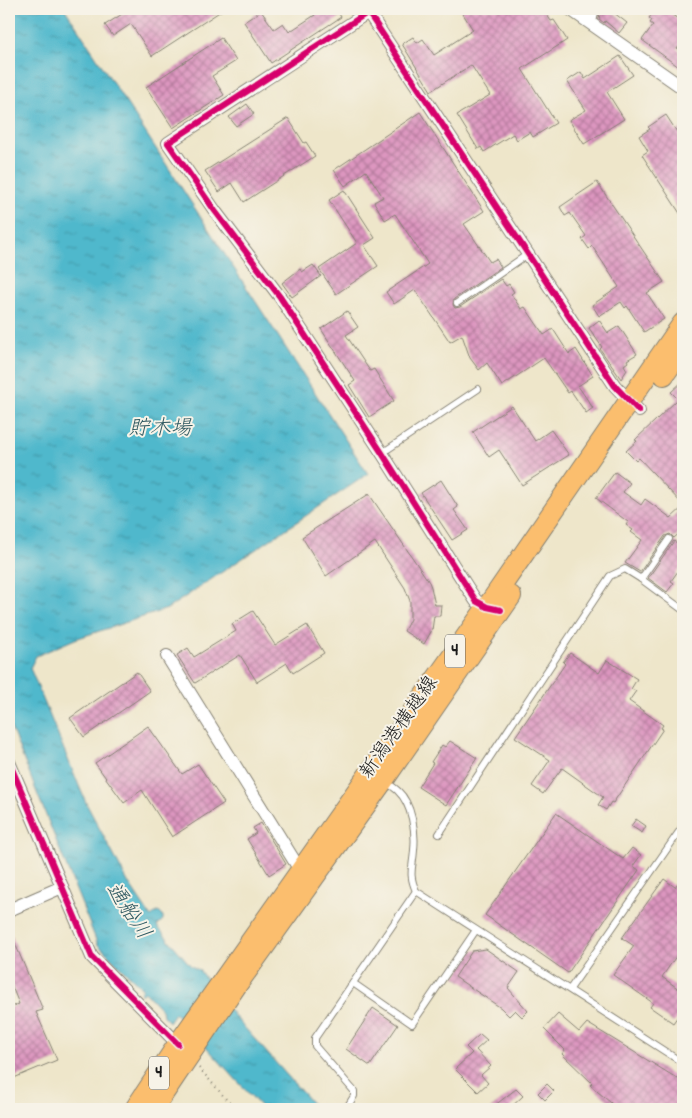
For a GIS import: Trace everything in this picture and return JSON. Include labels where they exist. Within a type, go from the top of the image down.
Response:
[{"type":"main road","name":"新潟港横越線","points":[[153,1109],[188,1048],[300,870],[494,608],[634,406],[683,324]]},
{"type":"main road","name":"新潟港横越線","points":[[634,406],[683,348]]},
{"type":"main road","name":"新潟港横越線","points":[[231,982],[383,781],[494,608]]},
{"type":"main road","name":"新潟港横越線","points":[[135,1109],[188,1048]]},
{"type":"street","points":[[570,9],[683,88]]},
{"type":"street","points":[[590,22],[593,9]]},
{"type":"street","points":[[494,608],[476,601],[280,297],[215,211],[168,143],[369,10],[615,386],[634,406]]},
{"type":"street","points":[[168,656],[300,870]]},
{"type":"street","points":[[9,762],[92,957],[188,1048]]},
{"type":"street","points":[[9,910],[62,886]]},
{"type":"lane","points":[[456,303],[528,254]]},
{"type":"lane","points":[[382,453],[478,389]]},
{"type":"lane","points":[[641,579],[669,539]]},
{"type":"lane","points":[[439,834],[610,576],[625,568],[683,610]]},
{"type":"lane","points":[[383,781],[398,790],[406,801],[414,827],[414,849],[410,878],[416,891],[683,1063]]},
{"type":"lane","points":[[570,989],[683,826]]},
{"type":"lane","points":[[346,1109],[354,1096],[354,1091],[314,1046],[315,1038],[416,891]]},
{"type":"lane","points":[[353,983],[412,1024],[476,930]]},
{"type":"path","points":[[188,1048],[235,1109]]},
{"type":"water","name":"貯木場","points":[[9,9],[65,9],[368,474],[167,609],[75,639],[36,656],[30,668],[87,805],[129,884],[151,917],[157,912],[163,916],[163,920],[157,926],[191,966],[199,970],[236,1018],[317,1109],[263,1109],[175,1013],[169,1022],[163,1016],[162,1010],[145,992],[142,995],[140,993],[143,989],[98,945],[9,723]]},
{"type":"building","points":[[130,9],[224,9],[152,56],[131,24],[113,36],[105,25]]},
{"type":"building","points":[[311,9],[336,9],[341,17],[271,63],[244,22],[261,11],[274,29],[283,23],[289,32],[315,15]]},
{"type":"building","points":[[460,9],[543,9],[551,21],[554,20],[567,40],[522,69],[556,123],[533,137],[530,132],[517,140],[513,134],[484,152],[481,147],[478,149],[457,115],[490,95],[471,65],[431,91],[402,44],[413,37],[417,43],[423,39],[434,55],[473,30]]},
{"type":"building","points":[[601,9],[609,9],[627,23],[619,33],[605,21],[604,23],[599,19]]},
{"type":"building","points":[[656,9],[663,9],[683,22],[683,41],[677,49],[683,53],[683,70],[642,40],[653,25],[650,23],[652,20],[649,18]]},
{"type":"building","points":[[221,38],[236,61],[212,76],[224,95],[173,128],[146,87]]},
{"type":"building","points":[[620,56],[633,75],[607,92],[624,119],[584,144],[569,120],[586,110],[567,81],[581,72],[585,79]]},
{"type":"building","points":[[247,104],[254,114],[236,126],[229,117]]},
{"type":"building","points":[[420,112],[484,211],[464,224],[490,262],[496,259],[501,267],[454,299],[453,305],[455,308],[460,307],[501,279],[506,286],[509,284],[514,292],[511,294],[521,309],[525,307],[544,335],[553,329],[569,354],[576,349],[593,376],[578,386],[593,408],[586,413],[571,391],[568,393],[544,358],[502,386],[487,363],[479,370],[470,358],[462,335],[450,342],[415,290],[394,304],[386,292],[428,264],[395,214],[385,220],[374,202],[383,197],[366,171],[345,186],[334,170]]},
{"type":"building","points":[[666,115],[677,132],[683,127],[683,218],[642,155],[648,151],[639,136],[650,129],[648,127]]},
{"type":"building","points":[[288,118],[315,156],[244,202],[232,183],[219,192],[205,171]]},
{"type":"building","points":[[597,182],[664,282],[647,293],[664,319],[644,332],[627,306],[625,308],[621,302],[599,316],[592,305],[619,287],[592,246],[589,249],[582,239],[586,236],[570,213],[565,216],[560,207]]},
{"type":"building","points":[[344,190],[375,238],[364,245],[378,266],[336,294],[319,269],[357,243],[329,200]]},
{"type":"building","points":[[313,265],[321,276],[292,297],[282,283],[300,269],[302,272]]},
{"type":"building","points":[[347,311],[358,327],[346,335],[370,371],[374,369],[394,401],[369,417],[349,385],[355,381],[321,329]]},
{"type":"building","points":[[599,320],[608,333],[619,326],[637,354],[627,360],[628,362],[624,365],[627,370],[621,379],[600,349],[602,347],[589,328]]},
{"type":"building","points":[[683,381],[683,418],[678,423],[683,428],[683,505],[639,458],[636,461],[626,451],[678,399],[671,392]]},
{"type":"building","points":[[512,406],[535,441],[551,430],[569,455],[522,485],[499,450],[489,457],[473,432]]},
{"type":"building","points":[[615,472],[630,483],[623,492],[641,505],[645,499],[671,518],[683,507],[683,530],[674,538],[670,534],[665,536],[640,572],[625,563],[642,540],[631,532],[633,530],[626,525],[628,522],[596,498]]},
{"type":"building","points":[[441,480],[458,507],[454,510],[468,530],[452,540],[421,493]]},
{"type":"building","points":[[369,494],[429,582],[435,605],[441,605],[440,616],[434,616],[432,630],[424,644],[404,631],[410,619],[410,601],[405,588],[375,542],[326,576],[302,537]]},
{"type":"building","points":[[674,541],[683,548],[683,564],[671,581],[674,583],[667,592],[648,578]]},
{"type":"building","points":[[253,611],[275,645],[307,625],[324,653],[293,673],[287,663],[257,682],[240,655],[195,683],[177,655],[188,648],[194,657],[236,631],[232,624]]},
{"type":"building","points":[[570,653],[599,673],[607,660],[637,679],[631,689],[636,691],[629,701],[663,725],[661,728],[663,729],[613,803],[611,802],[606,810],[598,805],[603,797],[562,768],[543,794],[532,786],[550,760],[515,737],[565,664],[563,662]]},
{"type":"building","points":[[137,672],[150,691],[84,737],[70,718]]},
{"type":"building","points":[[148,726],[182,774],[198,764],[224,803],[172,837],[142,790],[124,803],[95,763]]},
{"type":"building","points":[[450,741],[477,758],[446,805],[418,787],[442,745],[445,747]]},
{"type":"building","points":[[556,813],[623,859],[632,848],[641,855],[633,866],[639,870],[568,973],[485,915]]},
{"type":"building","points":[[636,819],[646,826],[642,833],[631,826]]},
{"type":"building","points":[[261,823],[286,864],[269,875],[247,839],[256,833],[253,828]]},
{"type":"building","points":[[683,875],[683,946],[662,977],[683,992],[683,1009],[673,1023],[650,1007],[653,1003],[613,975],[634,946],[622,938],[664,879],[675,887]]},
{"type":"building","points":[[9,929],[43,1010],[36,1012],[57,1060],[9,1080],[9,1008],[19,1004],[9,979]]},
{"type":"building","points":[[486,949],[519,972],[508,988],[528,1011],[522,1017],[515,1010],[509,1016],[501,1008],[455,977],[472,951]]},
{"type":"building","points":[[373,1008],[398,1025],[370,1066],[346,1049]]},
{"type":"building","points":[[558,1014],[579,1032],[587,1023],[683,1082],[683,1109],[618,1109],[590,1085],[592,1083],[562,1054],[565,1050],[544,1029]]},
{"type":"building","points":[[480,1034],[487,1040],[476,1050],[491,1066],[481,1075],[488,1083],[478,1092],[455,1069],[472,1053],[466,1047]]},
{"type":"building","points":[[547,1084],[554,1091],[545,1100],[538,1093]]},
{"type":"building","points":[[516,1089],[523,1096],[509,1109],[490,1109]]},
{"type":"cycle path","points":[[366,9],[615,386],[639,411]]},
{"type":"cycle path","points":[[373,9],[168,143],[215,211],[280,297],[476,601],[487,607],[501,610]]},
{"type":"cycle path","points":[[9,762],[92,957],[178,1044]]},
{"type":"water label","name":"通船川","points":[[127,912]]}]
